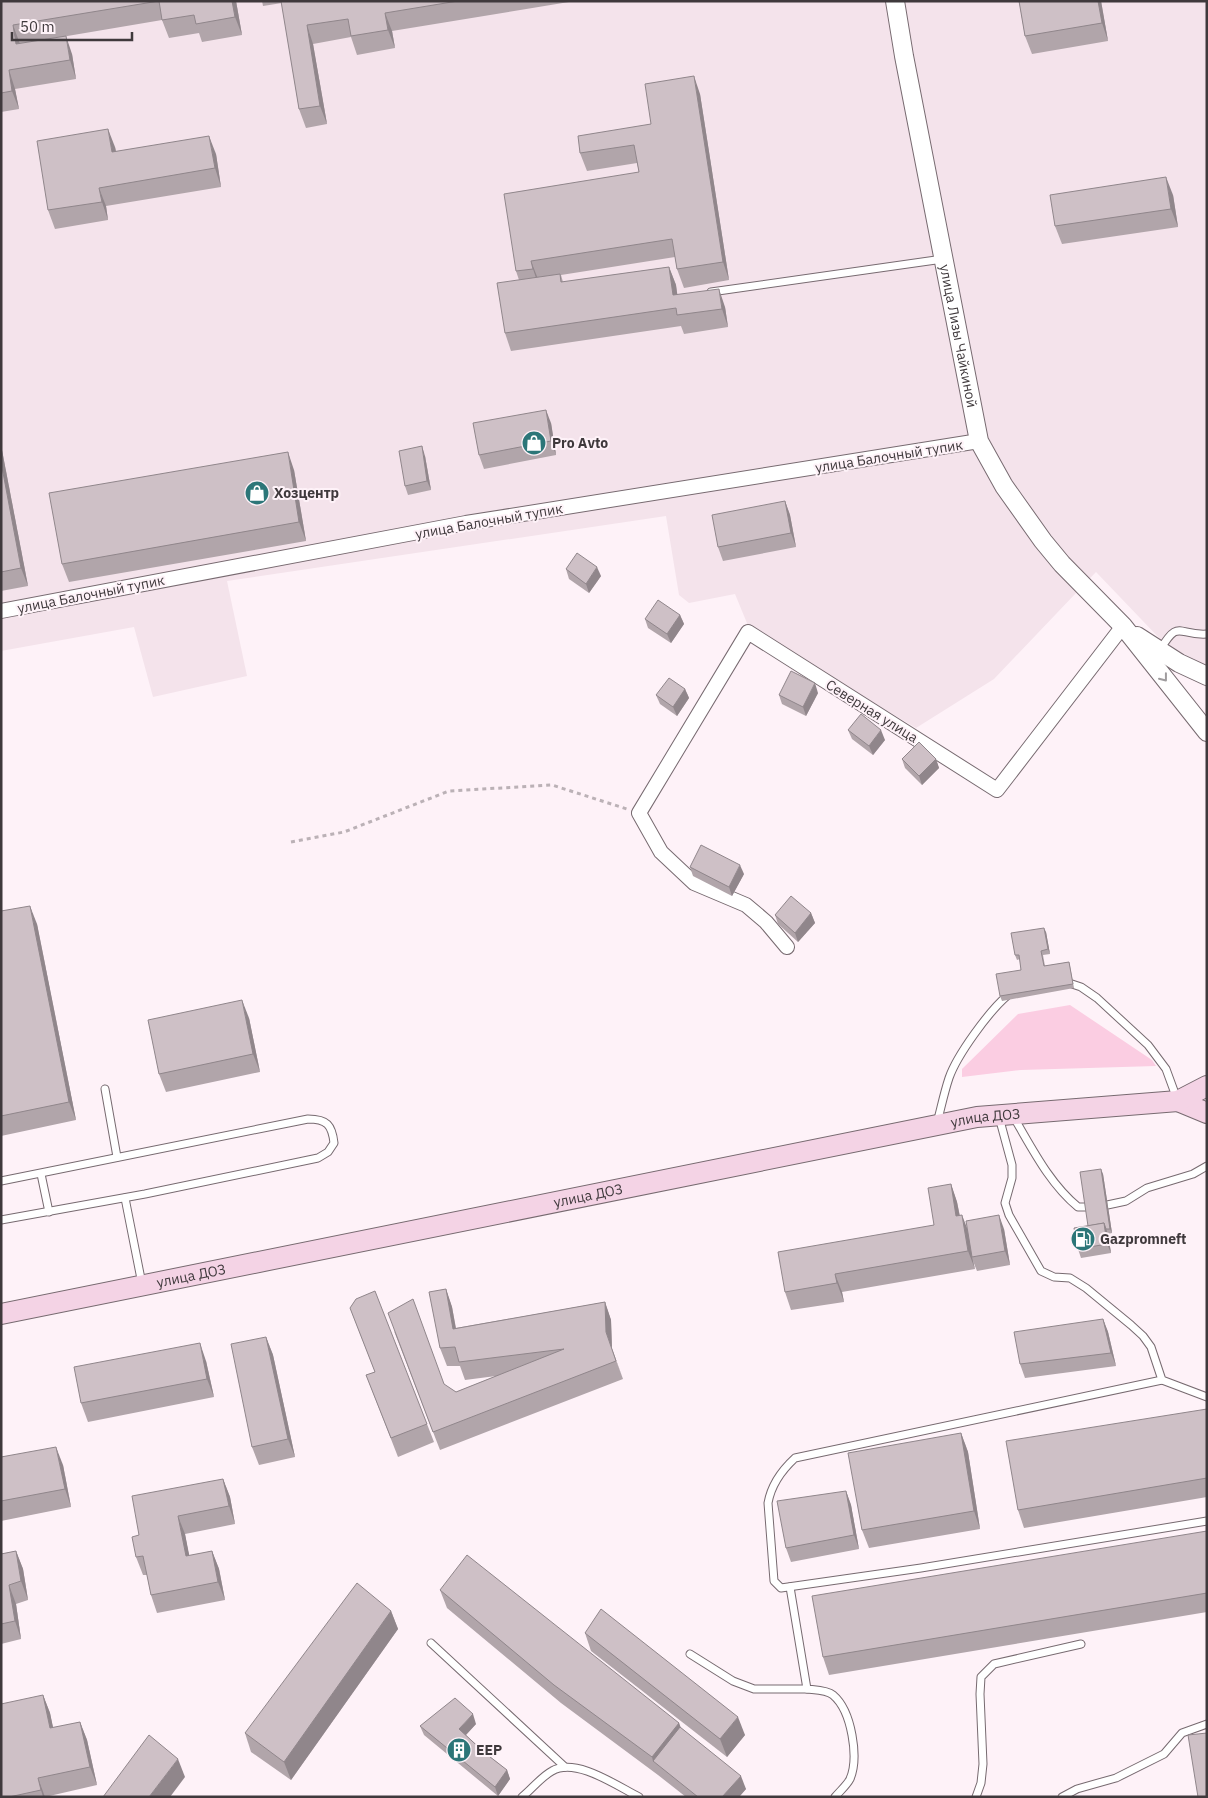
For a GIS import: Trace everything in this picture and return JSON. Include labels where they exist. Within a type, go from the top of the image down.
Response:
[{"type":"main road","points":[[1178,1102],[1207,1086]]},
{"type":"main road","points":[[1178,1102],[1207,1113]]},
{"type":"main road","name":"улица ДОЗ","points":[[1,1314],[977,1117],[1178,1102]]},
{"type":"street","name":"улица Лизы Чайкиной","points":[[895,1],[904,56],[980,441],[1004,486],[1043,541],[1062,564],[1122,626]]},
{"type":"street","name":"улица Балочный тупик","points":[[1,611],[466,523],[980,441]]},
{"type":"street","points":[[1122,626],[1179,663],[1207,676]]},
{"type":"street","points":[[1122,626],[1207,732]]},
{"type":"street","name":"Северная улица","points":[[640,813],[748,632],[997,790],[1122,626]]},
{"type":"street","points":[[640,813],[661,852],[694,883],[746,905],[766,922],[787,946]]},
{"type":"lane","points":[[704,293],[944,259]]},
{"type":"lane","points":[[1160,651],[1169,634],[1176,630],[1207,634]]},
{"type":"lane","points":[[1062,981],[1082,988],[1097,998],[1148,1045],[1166,1069],[1178,1102]]},
{"type":"lane","points":[[936,1125],[949,1078],[958,1058],[998,1003],[1010,993],[1018,990]]},
{"type":"lane","points":[[105,1089],[117,1157]]},
{"type":"lane","points":[[1005,1115],[1051,1180],[1078,1208],[1098,1207],[1126,1201],[1147,1188],[1193,1174],[1207,1166]]},
{"type":"lane","points":[[1005,1115],[1012,1165],[1012,1178],[1005,1203],[1009,1215],[1041,1271],[1054,1277],[1070,1278],[1086,1288],[1137,1331],[1151,1347],[1162,1380]]},
{"type":"lane","points":[[1,1181],[308,1120],[317,1119],[326,1122],[332,1129],[334,1143],[328,1152],[318,1158],[125,1198],[1,1220]]},
{"type":"lane","points":[[41,1174],[48,1212]]},
{"type":"lane","points":[[125,1198],[143,1286]]},
{"type":"lane","points":[[1207,1397],[1162,1380],[795,1458],[786,1467],[770,1493],[768,1503],[774,1581],[781,1588],[940,1565],[1207,1521]]},
{"type":"lane","points":[[790,1587],[807,1689]]},
{"type":"lane","points":[[431,1643],[565,1766]]},
{"type":"lane","points":[[976,1797],[981,1783],[983,1764],[981,1677],[994,1664],[1080,1644]]},
{"type":"lane","points":[[690,1654],[733,1681],[754,1689],[807,1689],[832,1694],[842,1706],[848,1718],[855,1761],[850,1780],[835,1797]]},
{"type":"lane","points":[[1062,1797],[1077,1789],[1116,1778],[1164,1754],[1182,1733],[1207,1724]]},
{"type":"lane","points":[[522,1797],[552,1771],[565,1766],[591,1772],[639,1797]]},
{"type":"path","points":[[291,842],[344,832],[449,791],[552,785],[640,813]]},
{"type":"shaded area","points":[[1,1],[1207,1],[1207,688],[1096,572],[994,679],[916,728],[749,628],[735,594],[689,603],[679,595],[666,516],[227,581],[247,676],[153,697],[134,627],[1,651]]},
{"type":"shaded area","points":[[1070,1005],[1152,1060],[1156,1066],[1021,1070],[962,1077],[962,1069],[1018,1014]]},
{"type":"building","points":[[1,1],[159,1],[13,25],[16,44],[66,36],[70,60],[9,70],[12,91],[1,93]]},
{"type":"building","points":[[159,1],[232,1],[235,17],[196,24],[194,15],[162,20]]},
{"type":"building","points":[[281,1],[458,1],[385,13],[388,30],[351,36],[348,19],[307,25],[320,106],[299,109]]},
{"type":"building","points":[[1019,1],[1098,1],[1102,23],[1025,36]]},
{"type":"building","points":[[694,76],[723,262],[677,269],[672,239],[531,261],[533,269],[516,271],[504,194],[639,172],[634,145],[580,153],[578,136],[651,124],[645,84]]},
{"type":"building","points":[[108,129],[112,152],[209,136],[215,168],[99,188],[102,202],[48,210],[37,141]]},
{"type":"building","points":[[1166,177],[1171,209],[1055,226],[1050,195]]},
{"type":"building","points":[[669,267],[673,295],[719,289],[722,309],[677,315],[676,308],[505,333],[497,283],[560,274],[561,282]]},
{"type":"building","points":[[546,410],[551,441],[479,455],[473,423]]},
{"type":"building","points":[[422,446],[427,481],[405,486],[399,451]]},
{"type":"building","points":[[288,452],[299,522],[62,564],[49,493]]},
{"type":"building","points":[[1,462],[21,568],[1,572]]},
{"type":"building","points":[[785,501],[791,533],[718,547],[712,515]]},
{"type":"building","points":[[577,553],[597,567],[586,584],[566,569]]},
{"type":"building","points":[[658,600],[680,615],[667,634],[645,619]]},
{"type":"building","points":[[791,671],[815,683],[803,707],[779,695]]},
{"type":"building","points":[[669,678],[685,689],[673,707],[656,695]]},
{"type":"building","points":[[861,714],[881,730],[869,746],[848,730]]},
{"type":"building","points":[[919,742],[936,759],[919,776],[902,759]]},
{"type":"building","points":[[701,845],[740,865],[729,887],[690,867]]},
{"type":"building","points":[[791,896],[811,913],[795,933],[775,915]]},
{"type":"building","points":[[30,906],[69,1102],[1,1116],[1,911]]},
{"type":"building","points":[[1044,928],[1048,949],[1041,951],[1044,966],[1069,962],[1073,984],[1000,996],[996,974],[1021,970],[1019,955],[1015,955],[1011,933]]},
{"type":"building","points":[[242,1000],[253,1054],[159,1074],[148,1020]]},
{"type":"building","points":[[1101,1169],[1110,1229],[1106,1229],[1104,1223],[1088,1226],[1080,1172]]},
{"type":"building","points":[[951,1184],[956,1216],[962,1215],[968,1251],[835,1274],[837,1283],[785,1292],[778,1252],[934,1225],[928,1188]]},
{"type":"building","points":[[999,1215],[1005,1251],[972,1257],[966,1221]]},
{"type":"building","points":[[1104,1223],[1107,1244],[1078,1249],[1074,1228]]},
{"type":"building","points":[[446,1289],[453,1329],[605,1302],[606,1332],[616,1361],[433,1432],[388,1313],[413,1299],[444,1384],[456,1392],[564,1349],[459,1362],[455,1347],[440,1348],[429,1292]]},
{"type":"building","points":[[375,1291],[427,1424],[391,1438],[366,1375],[375,1372],[350,1308],[356,1299]]},
{"type":"building","points":[[1103,1319],[1111,1353],[1020,1364],[1014,1332]]},
{"type":"building","points":[[266,1337],[288,1439],[252,1447],[231,1344]]},
{"type":"building","points":[[200,1343],[207,1379],[81,1403],[74,1367]]},
{"type":"building","points":[[1207,1409],[1207,1478],[1018,1510],[1006,1441]]},
{"type":"building","points":[[961,1433],[974,1511],[862,1530],[848,1453]]},
{"type":"building","points":[[56,1447],[65,1489],[1,1501],[1,1457]]},
{"type":"building","points":[[223,1479],[229,1506],[178,1516],[186,1556],[212,1551],[218,1582],[151,1595],[143,1556],[136,1557],[132,1537],[139,1535],[132,1496]]},
{"type":"building","points":[[846,1491],[854,1535],[786,1548],[777,1501]]},
{"type":"building","points":[[1207,1531],[1207,1593],[823,1657],[812,1596]]},
{"type":"building","points":[[16,1551],[21,1581],[9,1585],[15,1621],[1,1624],[1,1554]]},
{"type":"building","points":[[467,1555],[679,1723],[652,1757],[554,1685],[440,1590]]},
{"type":"building","points":[[357,1583],[391,1611],[284,1762],[245,1733]]},
{"type":"building","points":[[601,1609],[738,1717],[720,1739],[585,1633]]},
{"type":"building","points":[[43,1695],[50,1728],[80,1722],[90,1767],[38,1778],[41,1790],[1,1797],[1,1704]]},
{"type":"building","name":"EEP","points":[[455,1698],[473,1714],[459,1729],[507,1770],[495,1787],[420,1726]]},
{"type":"building","points":[[680,1727],[741,1776],[722,1797],[698,1797],[653,1761]]},
{"type":"building","points":[[1207,1733],[1207,1797],[1198,1797],[1188,1735]]},
{"type":"building","points":[[149,1735],[178,1759],[149,1797],[103,1797]]},
{"type":"place","name":"Pro Аvto","points":[[534,443]]},
{"type":"place","name":"Хозцентр","points":[[257,493]]},
{"type":"place","name":"Gazpromneft","points":[[1083,1239]]},
{"type":"place","name":"EEP","points":[[459,1750]]}]
